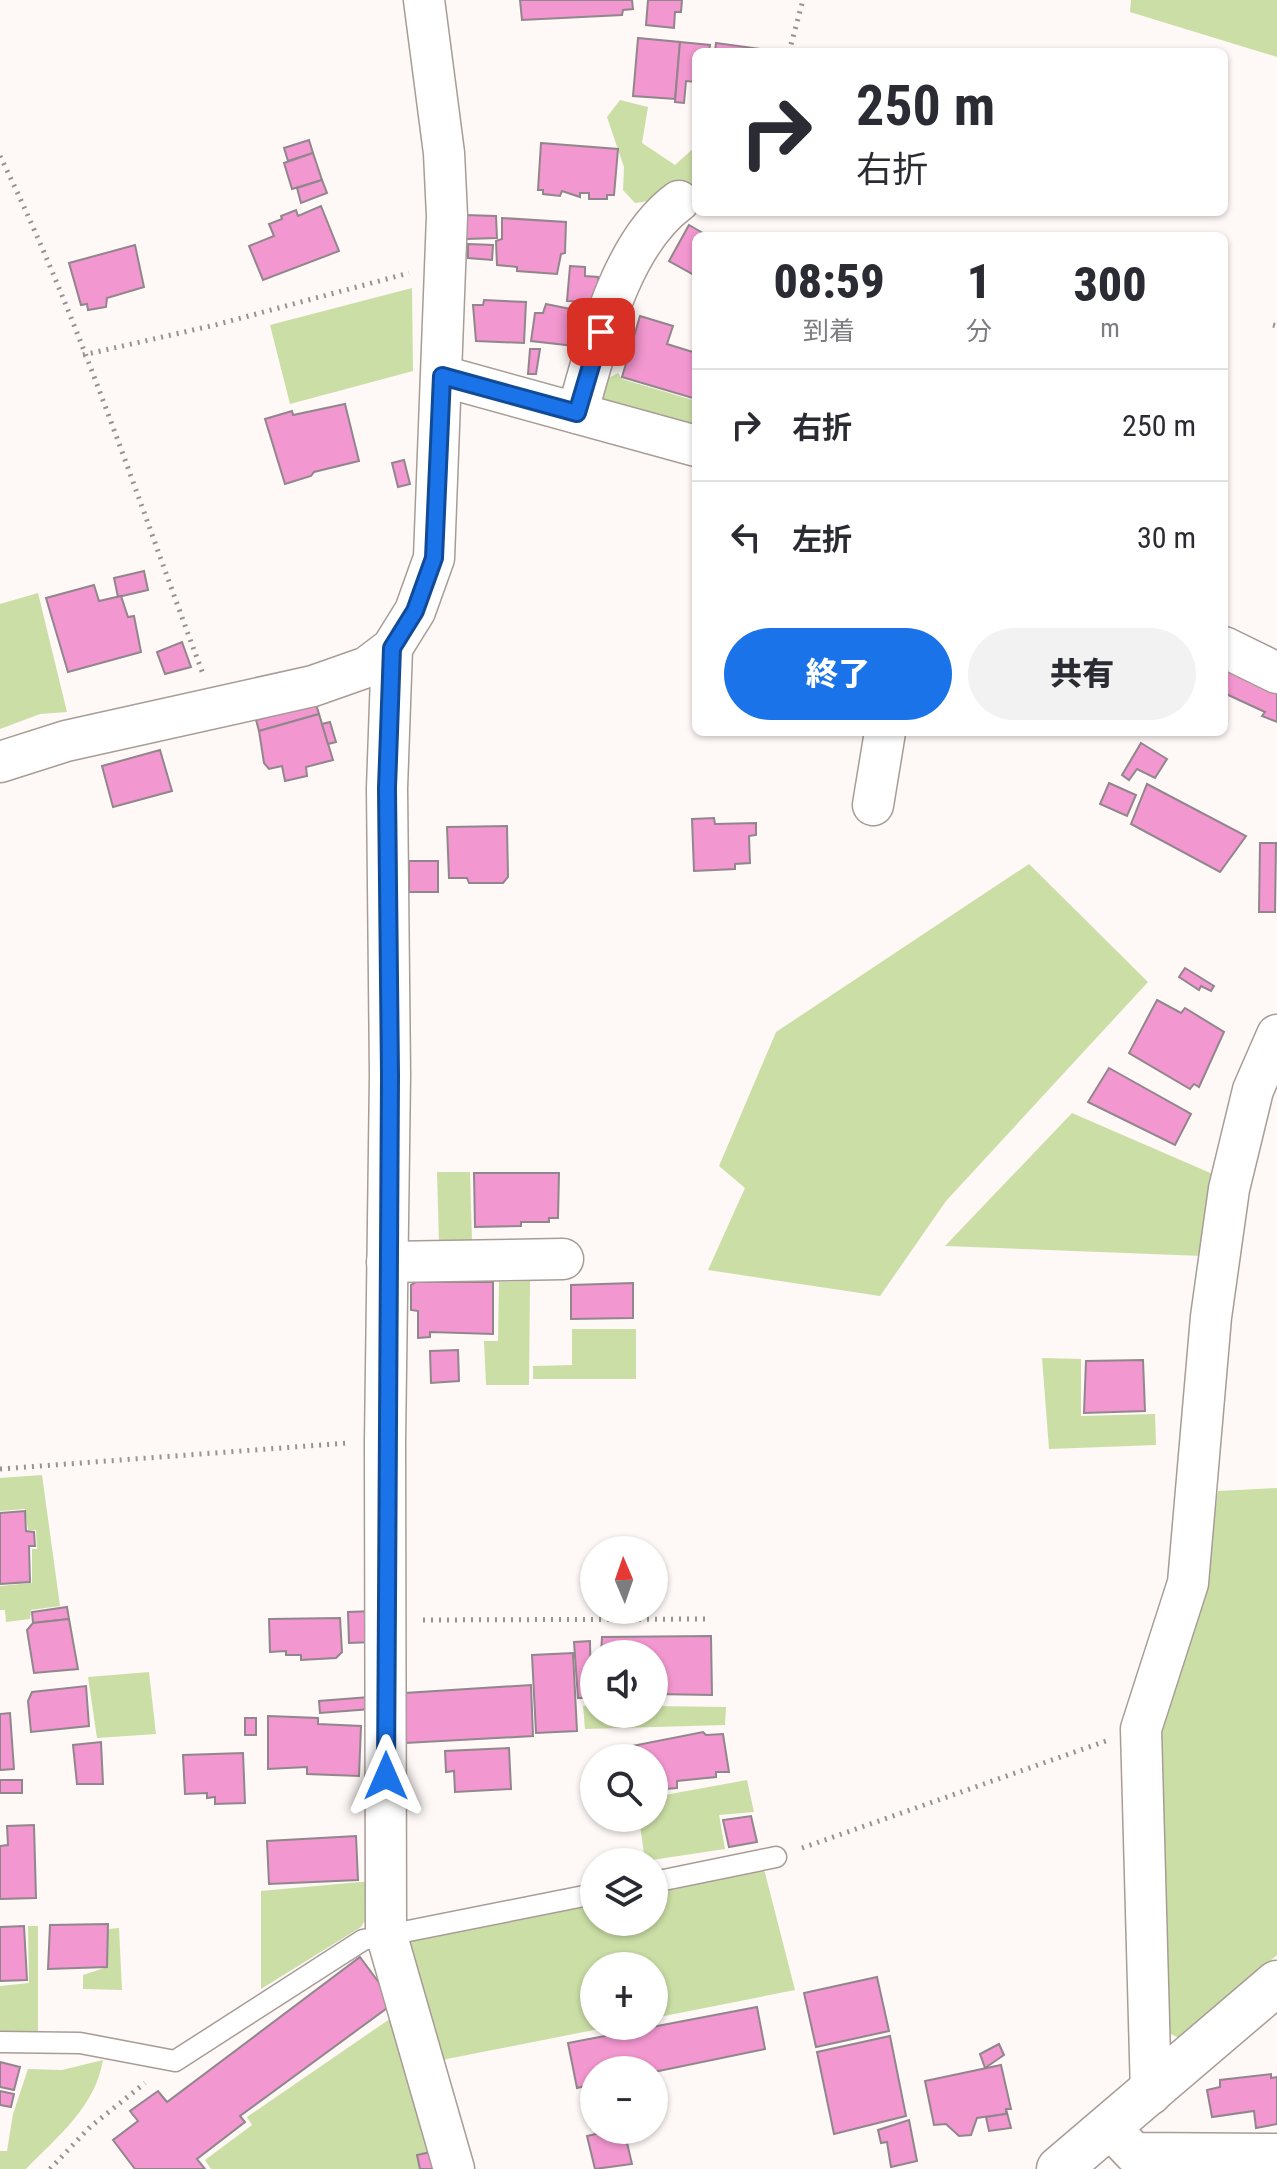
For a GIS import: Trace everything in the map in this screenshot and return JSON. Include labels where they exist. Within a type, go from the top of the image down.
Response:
[{"type":"street","points":[[0,762],[66,741],[313,686],[352,673],[381,658],[392,648],[415,611],[434,558],[445,265],[444,153],[424,0]]},
{"type":"street","points":[[577,413],[601,332],[635,253],[663,213],[679,201]]},
{"type":"street","points":[[442,376],[692,445]]},
{"type":"street","points":[[392,648],[387,788],[386,1933],[454,2169]]},
{"type":"street","points":[[1228,649],[1277,673]]},
{"type":"street","points":[[873,805],[884,736]]},
{"type":"street","points":[[1151,2094],[1141,1729],[1188,1583],[1211,1317],[1229,1189],[1253,1090],[1277,1035]]},
{"type":"street","points":[[387,1262],[563,1259]]},
{"type":"street","points":[[1059,2169],[1151,2094],[1277,1983]]},
{"type":"street","points":[[1110,2128],[1134,2153],[1277,2154]]},
{"type":"lane","points":[[668,1879],[776,1857]]},
{"type":"lane","points":[[0,2042],[80,2043],[175,2061],[363,1940],[580,1897]]},
{"type":"path","points":[[790,48],[803,0]]},
{"type":"path","points":[[0,156],[26,210],[218,708]]},
{"type":"path","points":[[83,355],[445,265]]},
{"type":"path","points":[[0,1469],[385,1442]]},
{"type":"path","points":[[385,1620],[710,1619]]},
{"type":"path","points":[[776,1857],[1141,1729]]},
{"type":"path","points":[[50,2169],[90,2127],[175,2061]]},
{"type":"green space","points":[[1131,0],[1277,0],[1277,57],[1130,12]]},
{"type":"green space","points":[[620,100],[648,107],[642,143],[675,165],[692,150],[692,186],[674,197],[635,203],[623,190],[624,167],[607,117]]},
{"type":"green space","points":[[412,288],[413,371],[290,404],[270,325]]},
{"type":"green space","points":[[618,373],[622,379],[692,400],[692,431],[604,406],[596,393],[605,380]]},
{"type":"green space","points":[[38,593],[67,712],[40,714],[0,729],[0,604]]},
{"type":"green space","points":[[1029,864],[1148,982],[946,1201],[880,1296],[708,1270],[745,1188],[719,1166],[776,1032]]},
{"type":"green space","points":[[1072,1113],[1215,1175],[1203,1256],[945,1246]]},
{"type":"green space","points":[[437,1172],[470,1172],[472,1242],[439,1243]]},
{"type":"green space","points":[[530,1281],[529,1385],[486,1385],[484,1341],[498,1341],[499,1282]]},
{"type":"green space","points":[[572,1329],[636,1329],[636,1379],[533,1379],[533,1366],[572,1365]]},
{"type":"green space","points":[[1042,1358],[1081,1359],[1081,1416],[1155,1414],[1156,1445],[1049,1449]]},
{"type":"green space","points":[[42,1475],[60,1606],[31,1610],[30,1619],[6,1622],[5,1610],[0,1610],[0,1586],[32,1583],[32,1549],[37,1549],[36,1530],[28,1530],[25,1509],[0,1511],[0,1478]]},
{"type":"green space","points":[[1277,1488],[1277,1955],[1179,2038],[1160,2029],[1157,1727],[1204,1590],[1218,1491]]},
{"type":"green space","points":[[149,1672],[156,1734],[97,1738],[88,1677]]},
{"type":"green space","points":[[668,1706],[726,1707],[725,1725],[668,1727]]},
{"type":"green space","points":[[747,1780],[754,1812],[719,1815],[725,1849],[668,1858],[668,1848],[643,1848],[641,1832],[668,1832],[668,1794]]},
{"type":"green space","points":[[764,1869],[795,1990],[668,2015],[668,1952],[580,1952],[580,2033],[437,2061],[402,1939],[580,1907],[580,1936],[668,1936],[668,1891]]},
{"type":"green space","points":[[371,1881],[372,1910],[361,1927],[261,1989],[261,1891]]},
{"type":"green space","points":[[28,1926],[38,1926],[38,2032],[0,2031],[0,1986],[29,1983]]},
{"type":"green space","points":[[119,1928],[122,1990],[83,1989],[83,1975],[107,1967],[108,1929]]},
{"type":"green space","points":[[397,2014],[439,2169],[211,2169],[205,2160],[252,2125],[247,2117]]},
{"type":"green space","points":[[103,2060],[92,2092],[74,2120],[26,2169],[0,2169],[0,2151],[7,2151],[13,2114],[28,2069],[62,2070]]},
{"type":"building","points":[[520,0],[632,0],[633,9],[623,10],[622,15],[522,20]]},
{"type":"building","points":[[648,0],[682,0],[681,12],[675,12],[674,28],[646,25]]},
{"type":"building","points":[[638,38],[680,42],[675,99],[633,96]]},
{"type":"building","points":[[680,42],[710,45],[710,48],[692,48],[692,82],[686,81],[684,103],[675,102]]},
{"type":"building","points":[[716,43],[753,48],[715,48]]},
{"type":"building","points":[[309,140],[313,153],[288,161],[284,148]]},
{"type":"building","points":[[541,143],[618,149],[614,195],[607,195],[607,199],[589,199],[589,193],[580,193],[580,197],[562,191],[560,196],[543,194],[543,190],[538,190]]},
{"type":"building","points":[[313,153],[322,180],[292,189],[284,163]]},
{"type":"building","points":[[322,180],[327,193],[301,203],[297,188]]},
{"type":"building","points":[[321,206],[339,251],[263,280],[249,246],[274,236],[269,224],[282,219],[281,216],[296,210],[298,216]]},
{"type":"building","points":[[465,215],[496,216],[497,238],[466,239]]},
{"type":"building","points":[[502,218],[566,222],[565,253],[561,254],[557,274],[517,271],[517,267],[497,265],[496,241],[502,239]]},
{"type":"building","points":[[689,225],[701,232],[692,232],[692,274],[669,261]]},
{"type":"building","points":[[468,244],[493,245],[492,260],[468,258]]},
{"type":"building","points":[[135,245],[144,287],[107,298],[106,307],[88,310],[87,304],[81,305],[69,263]]},
{"type":"building","points":[[570,266],[585,267],[585,276],[598,277],[600,302],[567,301]]},
{"type":"building","points":[[484,300],[526,302],[524,343],[476,341],[473,305],[483,305]]},
{"type":"building","points":[[546,304],[590,313],[583,347],[531,341],[535,313],[543,313]]},
{"type":"building","points":[[640,316],[673,326],[667,344],[692,352],[692,398],[622,377]]},
{"type":"building","points":[[530,349],[540,349],[536,374],[528,374]]},
{"type":"building","points":[[345,404],[359,461],[314,472],[311,476],[285,484],[265,419],[292,411],[293,415]]},
{"type":"building","points":[[404,460],[410,484],[398,487],[392,463]]},
{"type":"building","points":[[144,571],[148,590],[118,597],[114,578]]},
{"type":"building","points":[[94,585],[99,601],[121,596],[128,617],[134,616],[141,652],[68,672],[46,598]]},
{"type":"building","points":[[182,642],[191,667],[165,674],[157,652]]},
{"type":"building","points":[[1228,670],[1277,692],[1277,722],[1262,716],[1265,712],[1228,695]]},
{"type":"building","points":[[316,704],[319,714],[259,731],[256,720]]},
{"type":"building","points":[[319,714],[333,760],[306,767],[307,776],[285,781],[282,766],[269,769],[264,763],[259,731]]},
{"type":"building","points":[[330,722],[336,742],[328,744],[322,724]]},
{"type":"building","points":[[1141,743],[1167,759],[1155,778],[1137,769],[1129,780],[1122,775]]},
{"type":"building","points":[[160,750],[172,791],[113,807],[102,766]]},
{"type":"building","points":[[1109,783],[1136,795],[1127,816],[1100,804]]},
{"type":"building","points":[[1147,784],[1246,836],[1220,872],[1131,824]]},
{"type":"building","points":[[714,818],[715,824],[756,823],[756,835],[749,836],[750,863],[735,864],[735,869],[694,871],[692,819]]},
{"type":"building","points":[[507,826],[508,877],[503,883],[469,883],[467,878],[449,878],[447,827]]},
{"type":"building","points":[[1260,843],[1276,843],[1275,912],[1259,912]]},
{"type":"building","points":[[409,861],[438,861],[438,892],[409,892]]},
{"type":"building","points":[[1185,968],[1214,986],[1211,991],[1201,986],[1199,990],[1179,977]]},
{"type":"building","points":[[1157,1000],[1181,1013],[1185,1008],[1224,1032],[1199,1087],[1194,1084],[1190,1089],[1129,1053]]},
{"type":"building","points":[[1109,1068],[1191,1114],[1175,1145],[1088,1102]]},
{"type":"building","points":[[474,1173],[559,1173],[558,1218],[549,1218],[549,1222],[521,1222],[521,1226],[475,1227]]},
{"type":"building","points":[[416,1282],[493,1282],[493,1334],[430,1332],[430,1337],[418,1338],[418,1311],[411,1310],[411,1285]]},
{"type":"building","points":[[633,1283],[633,1318],[571,1319],[571,1285]]},
{"type":"building","points":[[458,1350],[459,1381],[431,1383],[430,1351]]},
{"type":"building","points":[[1143,1360],[1145,1411],[1084,1413],[1086,1361]]},
{"type":"building","points":[[25,1511],[26,1531],[34,1532],[35,1546],[29,1546],[30,1582],[0,1584],[0,1513]]},
{"type":"building","points":[[67,1607],[69,1619],[33,1623],[32,1612]]},
{"type":"building","points":[[373,1611],[374,1642],[349,1643],[348,1612]]},
{"type":"building","points":[[340,1618],[342,1652],[336,1658],[301,1660],[301,1655],[286,1655],[286,1651],[270,1652],[269,1619]]},
{"type":"building","points":[[69,1619],[78,1669],[34,1673],[27,1630],[33,1623]]},
{"type":"building","points":[[711,1636],[712,1695],[668,1694],[668,1640],[602,1640],[602,1637]]},
{"type":"building","points":[[574,1642],[580,1642],[580,1698],[578,1698]]},
{"type":"building","points":[[573,1653],[577,1731],[536,1733],[532,1655]]},
{"type":"building","points":[[531,1685],[533,1736],[406,1743],[405,1693]]},
{"type":"building","points":[[86,1686],[89,1726],[31,1732],[28,1701],[32,1692]]},
{"type":"building","points":[[369,1697],[371,1709],[320,1713],[319,1701]]},
{"type":"building","points":[[10,1713],[14,1769],[0,1770],[0,1714]]},
{"type":"building","points":[[268,1716],[318,1718],[318,1724],[361,1726],[359,1776],[307,1774],[307,1767],[268,1769]]},
{"type":"building","points":[[245,1718],[256,1718],[256,1735],[245,1735]]},
{"type":"building","points":[[703,1732],[706,1735],[723,1734],[729,1772],[716,1772],[716,1777],[677,1781],[677,1788],[668,1789],[668,1744],[642,1744]]},
{"type":"building","points":[[101,1742],[103,1784],[77,1784],[73,1745]]},
{"type":"building","points":[[509,1748],[511,1789],[455,1792],[454,1771],[446,1772],[445,1751]]},
{"type":"building","points":[[243,1753],[245,1803],[215,1804],[215,1797],[207,1798],[207,1793],[185,1794],[183,1755]]},
{"type":"building","points":[[0,1780],[22,1780],[22,1793],[0,1793]]},
{"type":"building","points":[[751,1816],[757,1842],[729,1847],[723,1820]]},
{"type":"building","points":[[34,1825],[36,1898],[0,1899],[0,1846],[8,1845],[7,1826]]},
{"type":"building","points":[[356,1836],[358,1880],[269,1884],[267,1841]]},
{"type":"building","points":[[108,1924],[107,1967],[48,1969],[50,1925]]},
{"type":"building","points":[[24,1926],[27,1980],[0,1981],[0,1927]]},
{"type":"building","points":[[360,1957],[394,2003],[240,2116],[245,2122],[197,2159],[205,2169],[135,2169],[113,2140],[138,2121],[130,2111],[158,2091],[167,2102]]},
{"type":"building","points":[[877,1977],[889,2031],[816,2047],[804,1993]]},
{"type":"building","points":[[757,2007],[765,2049],[668,2069],[668,2056],[580,2056],[580,2087],[577,2088],[568,2043],[584,2040],[668,2040],[668,2024]]},
{"type":"building","points":[[890,2036],[906,2116],[834,2134],[817,2052]]},
{"type":"building","points":[[999,2044],[1004,2055],[985,2068],[980,2054]]},
{"type":"building","points":[[0,2062],[20,2067],[14,2090],[0,2087]]},
{"type":"building","points":[[1001,2065],[1011,2109],[1006,2109],[1006,2114],[977,2118],[971,2135],[959,2136],[946,2124],[934,2125],[925,2081]]},
{"type":"building","points":[[1271,2074],[1271,2078],[1277,2077],[1277,2124],[1256,2128],[1254,2111],[1212,2117],[1207,2090],[1220,2087],[1220,2080]]},
{"type":"building","points":[[0,2091],[14,2094],[11,2107],[0,2105]]},
{"type":"building","points":[[1006,2109],[1011,2128],[989,2131],[986,2117],[1006,2114]]},
{"type":"building","points":[[909,2120],[917,2161],[891,2167],[887,2142],[881,2143],[878,2130]]},
{"type":"building","points":[[589,2144],[627,2144],[632,2164],[595,2169]]},
{"type":"building","points":[[435,2151],[439,2169],[420,2169],[417,2155]]},
{"type":"route","points":[[386,1776],[385,1442],[390,1075],[387,788],[392,648],[415,611],[434,558],[442,376],[577,413],[601,332]]}]
